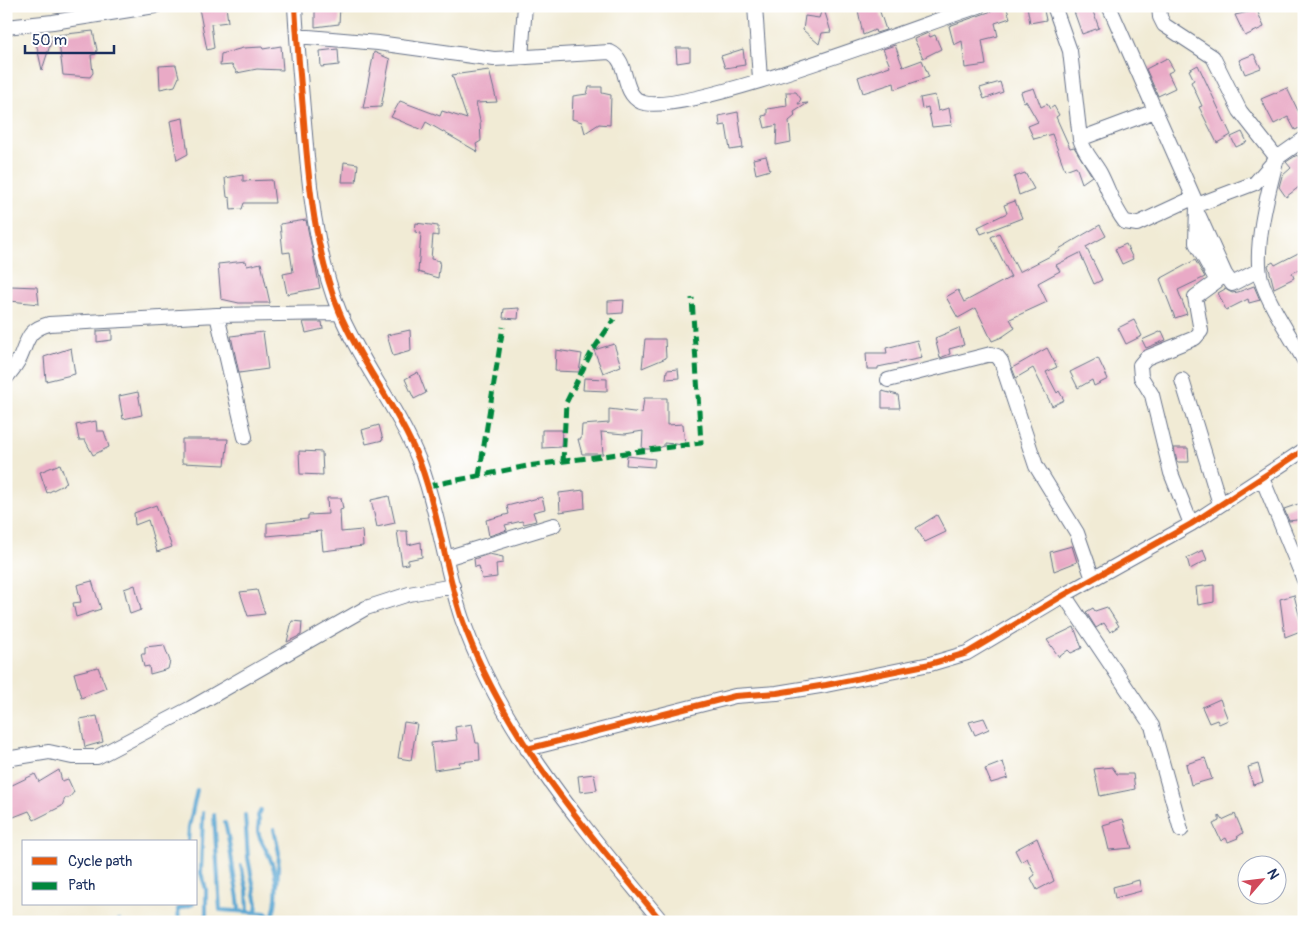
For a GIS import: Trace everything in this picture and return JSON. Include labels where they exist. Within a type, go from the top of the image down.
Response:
[{"type":"street","points":[[6,27],[155,6]]},
{"type":"street","points":[[295,6],[307,156],[316,228],[324,268],[340,313],[365,365],[398,419],[419,460],[432,500],[462,619],[482,668],[527,749],[549,782],[662,922]]},
{"type":"street","points":[[521,57],[525,6]]},
{"type":"street","points":[[755,6],[760,79]]},
{"type":"street","points":[[297,36],[378,43],[494,59],[610,52],[620,60],[632,94],[639,101],[652,105],[688,100],[867,47],[979,6]]},
{"type":"street","points":[[1054,6],[1070,51],[1080,139],[1084,152],[1103,180],[1115,210],[1125,222],[1137,224],[1255,183],[1277,158],[1304,139]]},
{"type":"street","points":[[1109,6],[1225,274],[1232,284],[1259,270]]},
{"type":"street","points":[[1159,6],[1160,16],[1164,25],[1213,57],[1240,112],[1277,158]]},
{"type":"street","points":[[1080,139],[1155,111]]},
{"type":"street","points":[[1277,158],[1264,212],[1259,270],[1269,295],[1304,360]]},
{"type":"street","points":[[1191,524],[1171,474],[1152,395],[1141,377],[1140,366],[1146,358],[1195,338],[1201,332],[1195,297],[1216,281],[1196,243],[1196,205]]},
{"type":"street","points":[[6,378],[19,359],[27,338],[36,327],[48,324],[217,315],[340,313]]},
{"type":"street","points":[[217,315],[245,437]]},
{"type":"street","points":[[888,380],[991,354],[997,356],[1001,361],[1036,466],[1077,533],[1093,579]]},
{"type":"street","points":[[1182,380],[1220,504]]},
{"type":"street","points":[[527,749],[735,696],[777,693],[949,659],[980,647],[1064,595],[1191,524],[1304,450]]},
{"type":"street","points":[[1262,478],[1304,580]]},
{"type":"street","points":[[446,558],[554,525]]},
{"type":"street","points":[[6,759],[50,752],[72,757],[97,757],[191,708],[366,608],[409,594],[453,586]]},
{"type":"street","points":[[1064,595],[1152,726],[1181,830]]},
{"type":"building","points":[[226,6],[228,22],[211,24],[214,48],[207,50],[199,8]]},
{"type":"building","points":[[315,6],[340,6],[339,24],[315,27]]},
{"type":"building","points":[[823,6],[831,32],[822,33],[819,44],[803,30],[805,16],[819,18]]},
{"type":"building","points":[[870,6],[878,6],[886,30],[876,33],[875,30],[863,35],[858,10]]},
{"type":"building","points":[[1006,6],[1010,18],[995,23],[998,36],[982,40],[986,65],[965,68],[962,41],[954,45],[949,26]]},
{"type":"building","points":[[1027,6],[1043,6],[1046,20],[1030,23]]},
{"type":"building","points":[[1072,6],[1091,6],[1099,28],[1082,34]]},
{"type":"building","points":[[1257,10],[1264,27],[1245,36],[1235,15]]},
{"type":"building","points":[[93,31],[97,50],[96,54],[91,55],[93,73],[90,77],[63,75],[58,35]]},
{"type":"building","points":[[928,33],[930,37],[935,35],[941,49],[923,58],[914,39]]},
{"type":"building","points":[[53,36],[42,70],[35,38]]},
{"type":"building","points":[[895,45],[903,67],[922,60],[929,77],[895,89],[894,83],[863,93],[858,77],[890,66],[883,49]]},
{"type":"building","points":[[281,46],[283,70],[257,69],[237,73],[232,65],[220,66],[221,54],[243,48],[262,47],[263,49]]},
{"type":"building","points":[[676,48],[690,48],[690,61],[677,63]]},
{"type":"building","points":[[338,49],[339,65],[321,67],[320,51]]},
{"type":"building","points":[[743,49],[745,65],[725,68],[721,56]]},
{"type":"building","points":[[374,52],[390,59],[381,107],[363,108]]},
{"type":"building","points":[[1254,54],[1261,68],[1245,74],[1239,60]]},
{"type":"building","points":[[1167,58],[1174,70],[1168,73],[1175,88],[1158,96],[1146,69]]},
{"type":"building","points":[[176,65],[179,77],[175,86],[160,89],[159,66]]},
{"type":"building","points":[[1198,65],[1231,135],[1217,143],[1199,107],[1202,106],[1191,82],[1194,80],[1189,70]]},
{"type":"building","points":[[489,70],[497,102],[476,103],[480,121],[481,141],[476,144],[478,152],[426,122],[422,130],[391,117],[400,101],[440,116],[442,111],[467,119],[452,75]]},
{"type":"building","points":[[1000,82],[1003,92],[984,99],[980,88]]},
{"type":"building","points":[[589,87],[602,87],[602,93],[611,95],[610,125],[599,124],[585,133],[582,122],[572,119],[573,96],[587,94]]},
{"type":"building","points":[[1034,88],[1041,107],[1047,104],[1050,109],[1054,106],[1059,115],[1056,117],[1070,148],[1074,147],[1092,176],[1082,183],[1076,166],[1065,170],[1052,134],[1034,139],[1028,126],[1038,122],[1026,101],[1024,102],[1021,92]]},
{"type":"building","points":[[1287,88],[1304,123],[1304,126],[1295,130],[1288,117],[1274,124],[1261,99]]},
{"type":"building","points":[[786,92],[796,92],[801,99],[798,104],[808,103],[794,112],[795,116],[789,121],[791,142],[776,145],[777,125],[765,128],[762,116],[767,115],[767,109],[787,106]]},
{"type":"building","points":[[935,95],[938,111],[949,108],[952,125],[932,127],[928,107],[922,109],[920,98]]},
{"type":"building","points":[[738,112],[743,148],[730,150],[726,125],[720,126],[719,116]]},
{"type":"building","points":[[183,118],[188,154],[177,160],[170,121]]},
{"type":"building","points":[[1242,132],[1247,142],[1236,147],[1231,137]]},
{"type":"building","points":[[1297,155],[1304,165],[1304,183],[1286,197],[1279,187],[1282,176],[1291,168],[1286,162]]},
{"type":"building","points":[[766,156],[770,170],[756,174],[753,159]]},
{"type":"building","points":[[344,162],[358,164],[356,182],[342,182]]},
{"type":"building","points":[[1025,173],[1034,189],[1019,195],[1014,177]]},
{"type":"building","points":[[243,175],[243,181],[272,180],[275,203],[244,203],[242,209],[231,210],[230,198],[227,197],[225,178]]},
{"type":"building","points":[[1015,201],[1022,218],[981,234],[978,227],[1007,213],[1004,205]]},
{"type":"building","points":[[306,220],[320,288],[287,294],[283,274],[293,272],[290,252],[283,253],[280,224]]},
{"type":"building","points":[[416,223],[438,226],[438,236],[433,235],[431,259],[440,261],[438,278],[418,272],[421,233],[415,232]]},
{"type":"building","points":[[1100,225],[1106,236],[1086,247],[1102,280],[1094,284],[1080,253],[1056,265],[1060,271],[1038,283],[1047,302],[1010,319],[1015,328],[1002,337],[992,341],[976,308],[958,318],[946,297],[958,290],[964,302],[1011,277],[991,237],[999,233],[1019,272],[1060,251],[1059,249]]},
{"type":"building","points":[[1126,244],[1133,259],[1122,264],[1115,249]]},
{"type":"building","points":[[1304,250],[1304,267],[1292,273],[1294,278],[1274,288],[1268,265],[1273,262],[1275,265]]},
{"type":"building","points":[[1195,260],[1205,277],[1178,290],[1187,314],[1175,318],[1160,279]]},
{"type":"building","points":[[246,261],[247,266],[261,263],[270,303],[239,303],[221,299],[218,264]]},
{"type":"building","points":[[11,286],[37,287],[39,304],[10,301]]},
{"type":"building","points":[[1254,286],[1260,300],[1249,303],[1248,299],[1226,310],[1218,293],[1225,289],[1232,293],[1238,292]]},
{"type":"building","points":[[624,300],[623,313],[608,314],[608,301]]},
{"type":"building","points":[[519,308],[518,319],[503,318],[504,309]]},
{"type":"building","points":[[1134,320],[1142,336],[1126,344],[1118,328]]},
{"type":"building","points":[[303,322],[322,322],[323,329],[306,333]]},
{"type":"building","points":[[959,328],[964,345],[949,349],[950,354],[940,358],[935,338]]},
{"type":"building","points":[[112,330],[112,340],[97,342],[97,331]]},
{"type":"building","points":[[410,330],[411,351],[393,356],[387,335]]},
{"type":"building","points":[[1162,331],[1166,340],[1146,348],[1142,340]]},
{"type":"building","points":[[263,332],[268,369],[239,373],[231,336]]},
{"type":"building","points":[[645,339],[665,339],[666,358],[642,368]]},
{"type":"building","points":[[917,340],[922,358],[878,367],[878,369],[867,369],[866,353],[887,353],[886,348]]},
{"type":"building","points":[[614,344],[621,366],[603,373],[594,350]]},
{"type":"building","points":[[71,348],[75,374],[46,381],[44,357]]},
{"type":"building","points":[[1047,348],[1057,367],[1046,372],[1057,393],[1059,391],[1064,400],[1052,406],[1033,368],[1016,378],[1012,368]]},
{"type":"building","points":[[556,350],[582,354],[579,372],[555,371]]},
{"type":"building","points":[[1098,358],[1108,379],[1094,386],[1092,380],[1078,388],[1070,372]]},
{"type":"building","points":[[678,369],[679,378],[666,379],[667,370]]},
{"type":"building","points":[[418,372],[426,393],[414,399],[405,379]]},
{"type":"building","points":[[584,378],[607,379],[607,391],[583,390]]},
{"type":"building","points":[[882,391],[898,395],[900,408],[882,408]]},
{"type":"building","points":[[138,392],[142,415],[123,419],[119,396]]},
{"type":"building","points":[[644,398],[667,398],[667,425],[683,424],[685,445],[664,443],[664,446],[656,449],[642,449],[643,431],[625,434],[601,432],[603,454],[582,454],[578,439],[581,439],[582,425],[609,423],[609,409],[642,413]]},
{"type":"building","points":[[96,421],[97,431],[104,431],[109,447],[93,455],[85,440],[79,440],[76,425]]},
{"type":"building","points":[[379,425],[383,440],[366,444],[362,430]]},
{"type":"building","points":[[542,430],[562,430],[561,447],[542,448]]},
{"type":"building","points":[[182,439],[228,439],[225,465],[182,463]]},
{"type":"building","points":[[1174,448],[1188,448],[1189,462],[1177,462]]},
{"type":"building","points":[[299,451],[322,452],[323,475],[300,474]]},
{"type":"building","points":[[627,456],[655,459],[654,467],[626,465]]},
{"type":"building","points":[[60,464],[67,483],[47,493],[40,472]]},
{"type":"building","points":[[584,490],[585,508],[560,512],[559,493]]},
{"type":"building","points":[[389,496],[395,523],[377,527],[371,500]]},
{"type":"building","points":[[542,497],[545,509],[533,512],[536,521],[524,524],[522,521],[505,525],[507,530],[489,536],[486,520],[509,514],[507,506]]},
{"type":"building","points":[[327,498],[341,498],[343,509],[340,510],[341,532],[362,530],[363,546],[323,551],[321,531],[267,536],[267,523],[308,519],[308,515],[328,514]]},
{"type":"building","points":[[1304,502],[1304,519],[1289,521],[1284,509]]},
{"type":"building","points":[[156,505],[172,547],[157,552],[148,520],[135,525],[134,513]]},
{"type":"building","points":[[937,515],[946,532],[925,542],[916,528]]},
{"type":"building","points":[[397,531],[407,531],[408,545],[421,542],[422,557],[408,560],[408,564],[402,565]]},
{"type":"building","points":[[1072,546],[1077,562],[1054,571],[1050,552]]},
{"type":"building","points":[[1203,550],[1207,560],[1190,569],[1187,558]]},
{"type":"building","points":[[489,554],[503,557],[503,563],[496,564],[497,577],[482,579],[479,566],[475,567],[474,559]]},
{"type":"building","points":[[92,581],[101,609],[76,617],[73,603],[81,602],[77,585]]},
{"type":"building","points":[[135,585],[141,610],[130,614],[124,589]]},
{"type":"building","points":[[1214,585],[1214,602],[1198,605],[1196,587]]},
{"type":"building","points":[[257,590],[265,614],[248,616],[240,592]]},
{"type":"building","points":[[1294,595],[1303,630],[1285,637],[1280,599]]},
{"type":"building","points":[[1107,607],[1119,626],[1110,632],[1104,623],[1096,628],[1086,612],[1093,608],[1095,611]]},
{"type":"building","points":[[292,621],[302,622],[301,635],[287,642]]},
{"type":"building","points":[[1074,627],[1082,648],[1071,653],[1068,650],[1059,657],[1047,640]]},
{"type":"building","points":[[164,645],[170,661],[168,669],[150,674],[149,666],[144,667],[141,654],[145,654],[145,647]]},
{"type":"building","points":[[98,667],[106,688],[81,698],[74,673]]},
{"type":"building","points":[[1220,699],[1228,720],[1219,724],[1217,720],[1209,723],[1202,707]]},
{"type":"building","points":[[97,716],[103,742],[85,747],[80,719]]},
{"type":"building","points":[[984,718],[989,729],[975,735],[969,722]]},
{"type":"building","points":[[404,722],[417,724],[411,760],[398,758]]},
{"type":"building","points":[[472,724],[476,743],[479,743],[480,760],[459,762],[460,766],[434,770],[431,743],[457,740],[455,727]]},
{"type":"building","points":[[1205,758],[1212,779],[1191,785],[1186,764]]},
{"type":"building","points":[[1003,762],[1008,778],[991,783],[985,769]]},
{"type":"building","points":[[1258,764],[1263,782],[1253,785],[1248,767]]},
{"type":"building","points":[[1112,767],[1117,774],[1133,774],[1135,789],[1100,796],[1094,769]]},
{"type":"building","points":[[59,770],[62,781],[68,779],[74,792],[69,798],[65,798],[62,806],[34,820],[29,811],[6,820],[6,788],[35,774],[39,782]]},
{"type":"building","points":[[594,774],[597,790],[580,792],[578,776]]},
{"type":"building","points":[[1235,814],[1243,833],[1238,838],[1228,842],[1226,838],[1221,841],[1213,824],[1219,821],[1219,816],[1222,820]]},
{"type":"building","points":[[1123,819],[1132,848],[1109,850],[1103,825]]},
{"type":"building","points":[[1037,838],[1054,881],[1037,890],[1031,878],[1035,875],[1027,858],[1021,862],[1015,850]]},
{"type":"building","points":[[1139,880],[1141,891],[1115,898],[1113,887]]},
{"type":"waterway","points":[[188,840],[197,790]]},
{"type":"waterway","points":[[214,815],[220,910],[267,913],[271,921],[276,897],[276,880],[275,872],[258,831],[258,816],[261,810]]},
{"type":"waterway","points":[[203,813],[201,873],[206,889],[206,922]]},
{"type":"waterway","points":[[245,815],[248,858],[257,904],[256,912]]},
{"type":"waterway","points":[[225,823],[239,911]]},
{"type":"waterway","points":[[274,829],[279,853],[277,886]]},
{"type":"waterway","points":[[241,866],[247,890],[248,912]]},
{"type":"waterway","points":[[179,922],[178,909],[187,906]]},
{"type":"marked path","points":[[428,486],[527,466],[701,443],[692,298]]},
{"type":"marked path","points":[[563,462],[566,403],[591,353],[614,319]]},
{"type":"marked path","points":[[479,476],[503,327]]},
{"type":"cycle path","points":[[295,6],[308,170],[314,218],[324,265],[339,311],[348,331],[402,424],[420,463],[427,482],[456,600],[479,662],[523,742],[548,779],[662,922]]},
{"type":"cycle path","points":[[527,749],[735,696],[777,693],[826,685],[930,664],[967,653],[1064,595],[1191,524],[1304,450]]}]
